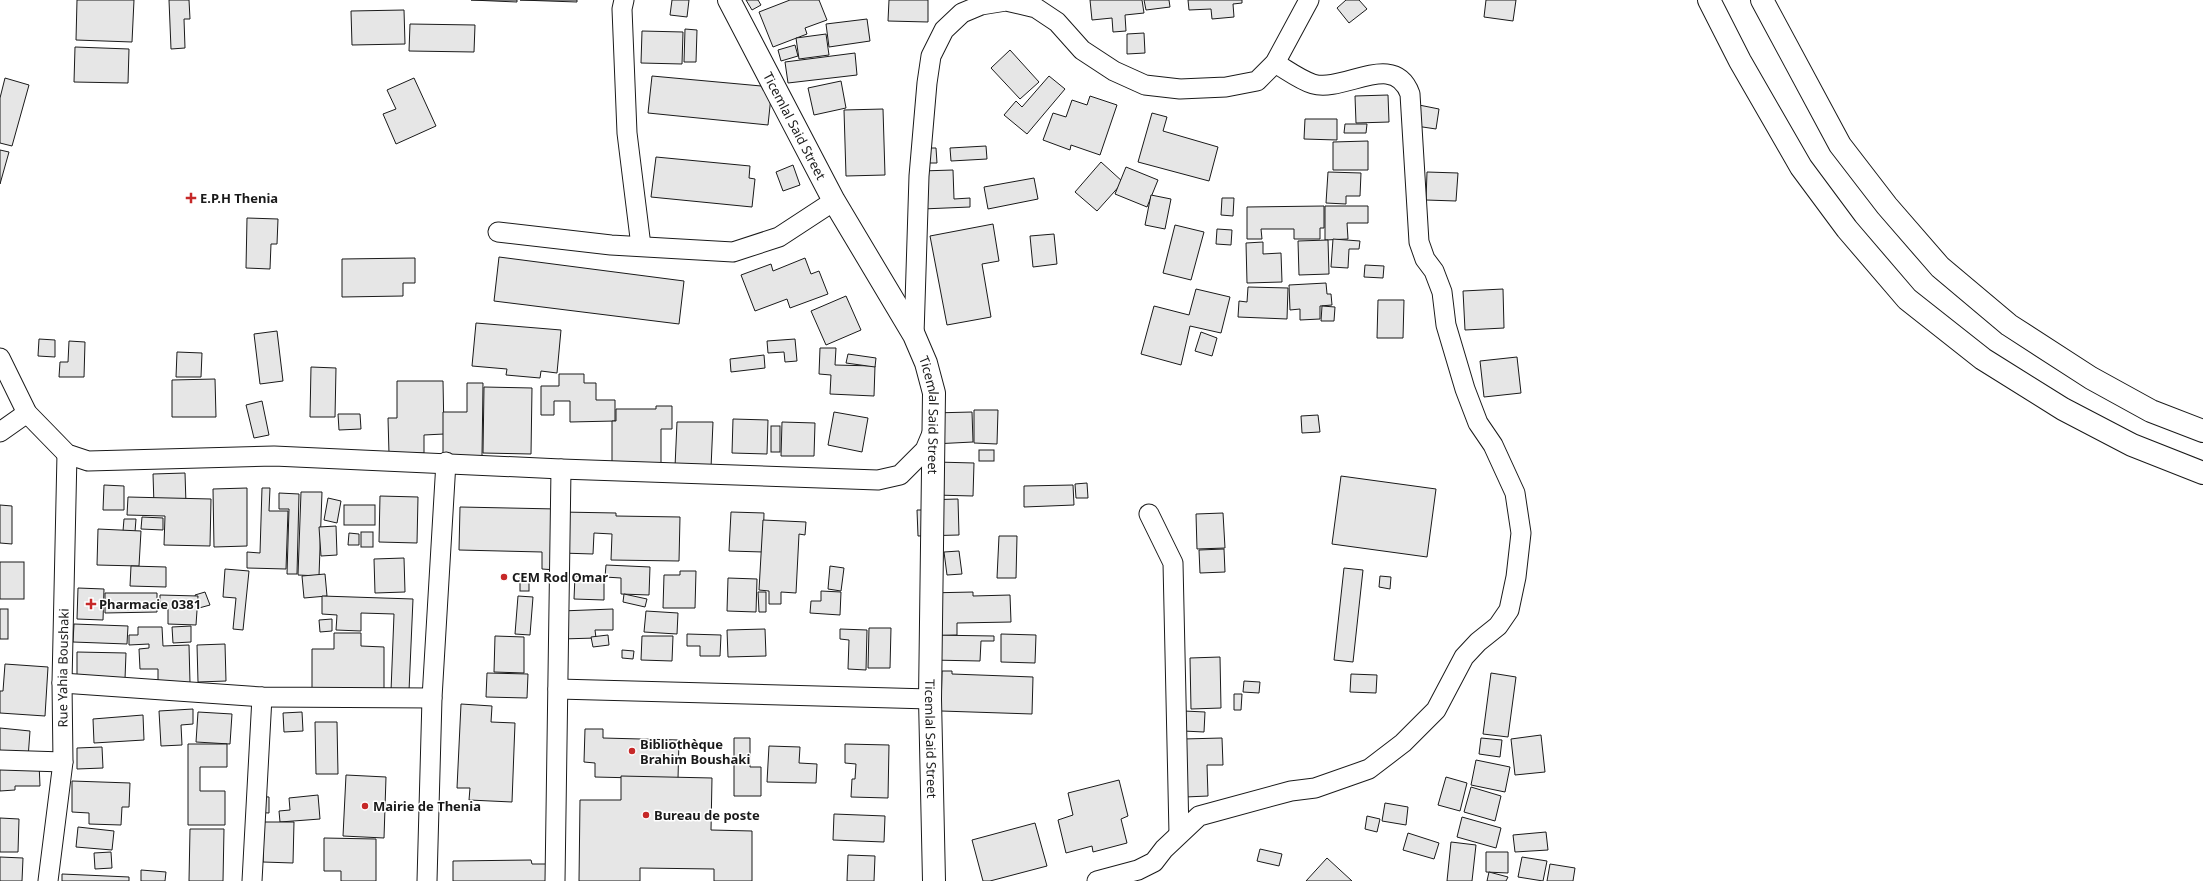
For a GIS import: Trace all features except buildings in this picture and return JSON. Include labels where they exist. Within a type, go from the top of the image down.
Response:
[{"type":"main road","name":"Ticemlal Said Street","points":[[729,0],[834,201],[914,335],[926,363],[934,392],[930,699],[934,881]]},
{"type":"main road","points":[[1709,0],[1740,61],[1801,167],[1847,229],[1907,299],[1983,359],[2063,409],[2132,445],[2203,473]]},
{"type":"main road","points":[[1762,0],[1840,145],[1887,206],[1940,267],[2009,325],[2091,378],[2151,411],[2203,431]]},
{"type":"street","points":[[624,0],[622,9],[627,133],[641,246]]},
{"type":"street","points":[[914,335],[919,176],[927,83],[931,56],[944,30],[962,13],[981,4],[1006,1],[1036,8],[1057,22],[1082,50],[1114,71],[1145,85],[1180,89],[1226,87],[1257,80],[1275,63],[1309,0]]},
{"type":"street","points":[[1097,881],[1138,870],[1154,862],[1179,834],[1199,816],[1291,790],[1315,788],[1369,770],[1403,743],[1436,710],[1464,657],[1478,642],[1498,626],[1509,610],[1516,577],[1521,534],[1515,493],[1493,445],[1476,416],[1446,325],[1442,292],[1434,271],[1425,259],[1419,242],[1410,94],[1406,83],[1400,77],[1389,73],[1325,85],[1313,84],[1275,63]]},
{"type":"street","points":[[498,232],[611,245],[733,252],[779,237],[834,201]]},
{"type":"street","points":[[0,358],[27,413],[67,454],[80,460],[94,462],[274,456],[446,462],[560,469],[878,480],[900,475],[925,450],[934,426]]},
{"type":"street","points":[[0,432],[27,413]]},
{"type":"street","name":"Rue Yahia Boushaki","points":[[48,881],[63,762],[62,683],[67,454]]},
{"type":"street","points":[[427,881],[432,698],[446,462]]},
{"type":"street","points":[[555,881],[560,469]]},
{"type":"street","points":[[1149,514],[1173,562],[1179,834]]},
{"type":"street","points":[[62,683],[262,697],[432,698]]},
{"type":"street","points":[[558,689],[930,699]]},
{"type":"street","points":[[252,881],[262,697]]},
{"type":"street","points":[[0,760],[63,762]]},
{"type":"place","name":"E.P.H Thenia","points":[[191,198]]},
{"type":"place","name":"CEM Rod Omar","points":[[504,577]]},
{"type":"place","name":"Pharmacie 0381","points":[[91,604]]},
{"type":"place","name":"Bibliothèque Brahim Boushaki","points":[[632,751]]},
{"type":"place","name":"Mairie de Thenia","points":[[365,806]]},
{"type":"place","name":"Bureau de poste","points":[[646,815]]}]
